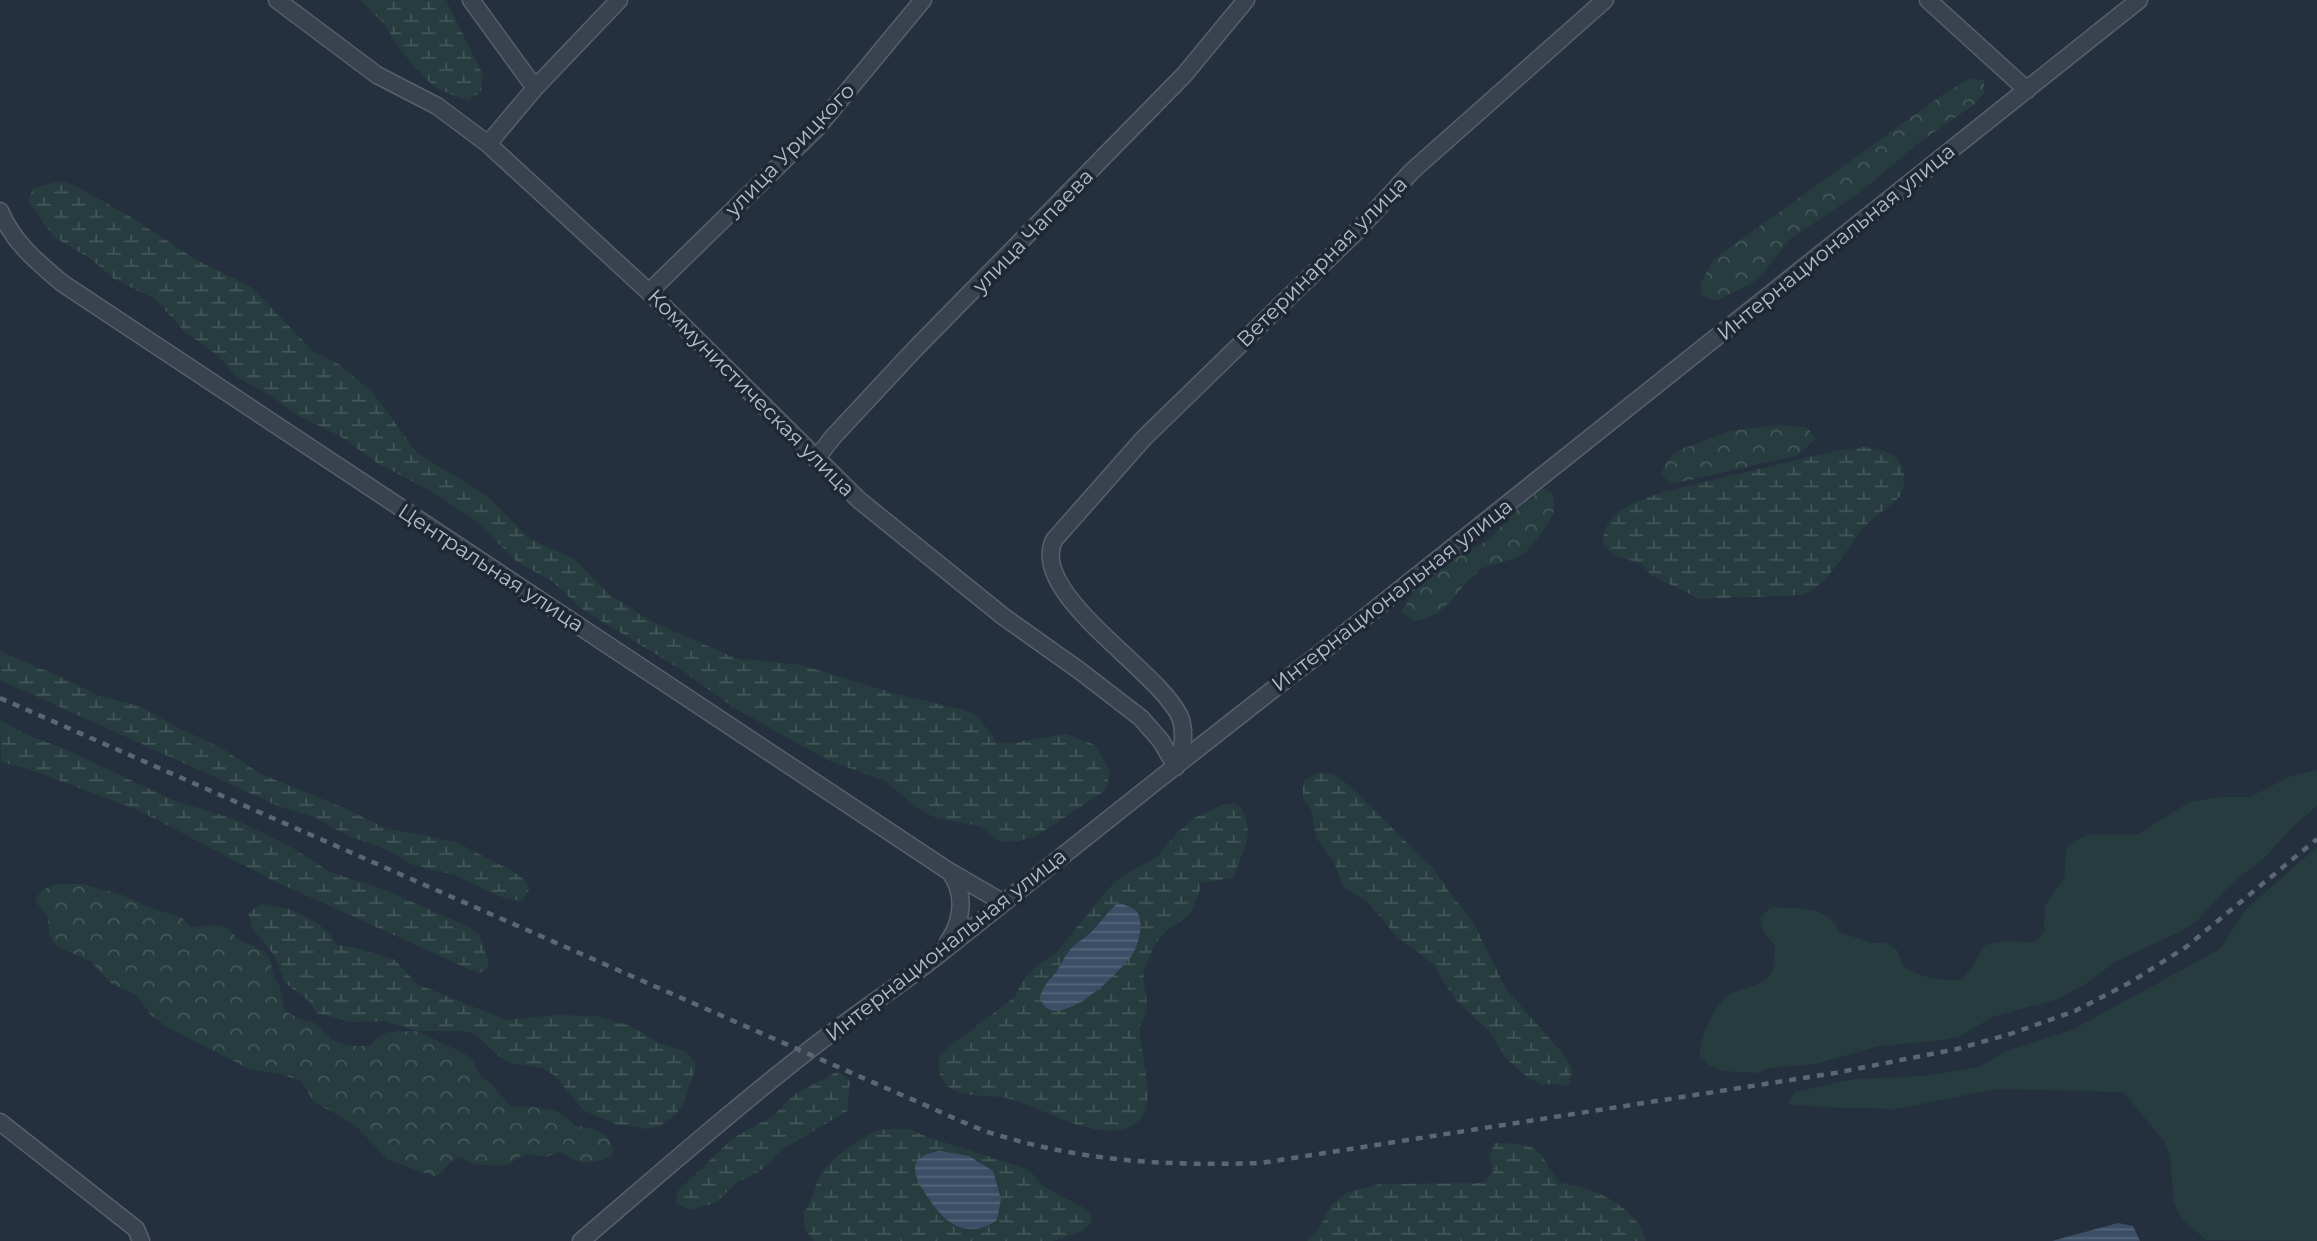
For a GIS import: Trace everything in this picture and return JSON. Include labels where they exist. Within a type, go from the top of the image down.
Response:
[{"type":"street","name":"Коммунистическая улица","points":[[277,0],[377,75],[437,106],[488,144],[649,292],[859,500],[1003,617],[1141,718],[1161,741],[1176,767]]},
{"type":"street","points":[[471,0],[535,88]]},
{"type":"street","points":[[488,144],[535,88],[619,0]]},
{"type":"street","name":"улица Урицкого","points":[[649,292],[817,128],[923,0]]},
{"type":"street","name":"улица Чапаева","points":[[816,458],[915,349],[1184,75],[1246,0]]},
{"type":"street","name":"Ветеринарная улица","points":[[1176,767],[1183,746],[1180,718],[1163,692],[1108,640],[1059,587],[1049,550],[1054,540],[1144,438],[1358,230],[1412,171],[1605,0]]},
{"type":"street","points":[[1927,0],[2027,90]]},
{"type":"street","name":"Интернациональная улица","points":[[581,1241],[807,1052],[937,956],[2139,0]]},
{"type":"street","name":"Центральная улица","points":[[0,211],[14,237],[30,256],[61,283],[947,870],[1002,902]]},
{"type":"street","points":[[937,956],[953,934],[961,908],[958,889],[947,870]]},
{"type":"street","points":[[0,1122],[134,1237]]},
{"type":"green space","points":[[360,0],[446,0],[483,75],[481,91],[468,101],[438,89],[401,51],[385,25]]},
{"type":"green space","points":[[1969,79],[1984,80],[1984,93],[1975,104],[1917,144],[1862,191],[1790,239],[1752,283],[1715,301],[1702,296],[1700,284],[1714,259],[1942,95]]},
{"type":"green space","points":[[61,181],[126,214],[195,259],[251,287],[314,352],[339,364],[373,393],[417,453],[486,495],[530,539],[574,559],[610,595],[651,621],[735,658],[801,665],[896,694],[965,710],[978,717],[997,742],[1011,743],[1066,734],[1095,745],[1110,772],[1106,790],[1036,836],[1001,842],[980,826],[936,818],[920,810],[885,781],[830,761],[733,707],[680,669],[582,609],[552,581],[516,561],[476,521],[429,490],[377,463],[340,436],[297,415],[236,376],[218,356],[184,331],[155,299],[114,279],[91,259],[54,237],[28,201],[33,188]]},
{"type":"green space","points":[[1774,425],[1807,427],[1816,439],[1796,456],[1672,484],[1661,475],[1666,462],[1677,451],[1730,431]]},
{"type":"green space","points":[[1864,447],[1884,451],[1900,462],[1904,475],[1902,492],[1863,528],[1829,575],[1802,595],[1700,599],[1651,575],[1642,564],[1613,555],[1603,544],[1608,523],[1622,509],[1662,492],[1835,451]]},
{"type":"green space","points":[[1541,486],[1553,494],[1554,510],[1546,527],[1527,551],[1518,557],[1481,569],[1435,614],[1415,621],[1402,612],[1416,587],[1439,567],[1490,539]]},
{"type":"green space","points":[[0,651],[97,695],[142,707],[174,726],[220,747],[261,774],[385,828],[456,842],[514,872],[526,881],[529,890],[522,901],[507,899],[455,875],[413,865],[387,850],[347,835],[314,817],[281,807],[0,680]]},
{"type":"green space","points":[[0,720],[27,735],[65,749],[175,801],[234,819],[291,847],[330,872],[380,888],[469,927],[480,936],[489,964],[485,971],[478,973],[272,880],[138,810],[29,769],[1,762]]},
{"type":"green space","points":[[2317,770],[2317,806],[2264,858],[2228,887],[2198,920],[2184,930],[2117,961],[2084,985],[2055,1000],[1995,1016],[1959,1036],[1944,1040],[1880,1046],[1815,1064],[1770,1068],[1757,1073],[1723,1071],[1710,1066],[1700,1056],[1705,1031],[1719,1005],[1732,993],[1759,983],[1771,973],[1775,945],[1764,933],[1760,917],[1771,907],[1802,908],[1820,912],[1834,923],[1840,932],[1871,943],[1886,943],[1898,951],[1902,965],[1923,976],[1961,980],[1985,945],[2003,941],[2035,942],[2044,932],[2045,905],[2065,877],[2066,849],[2076,840],[2089,835],[2138,834],[2188,803],[2217,797],[2250,797],[2291,776]]},
{"type":"green space","points":[[1318,773],[1333,774],[1346,783],[1433,868],[1472,920],[1506,989],[1565,1056],[1572,1069],[1569,1085],[1541,1084],[1527,1077],[1506,1058],[1491,1033],[1456,1000],[1432,963],[1397,937],[1368,902],[1344,888],[1334,862],[1317,839],[1311,810],[1303,798],[1303,781]]},
{"type":"green space","points":[[1223,805],[1239,805],[1247,824],[1244,850],[1233,878],[1199,883],[1199,893],[1192,910],[1159,939],[1144,973],[1147,1010],[1141,1024],[1140,1038],[1147,1100],[1146,1110],[1141,1118],[1128,1127],[1112,1131],[1094,1129],[1020,1102],[962,1093],[945,1084],[939,1072],[940,1054],[1015,997],[1022,981],[1036,966],[1057,952],[1107,890],[1122,876],[1157,857],[1179,831],[1196,817]],"holes":[[[1106,913],[1138,913],[1141,922],[1138,943],[1044,986],[1060,969],[1069,951]]]},
{"type":"green space","points":[[2317,847],[2317,1241],[2206,1240],[2182,1219],[2174,1203],[2170,1156],[2164,1141],[2123,1092],[1997,1089],[1896,1109],[1787,1104],[1795,1092],[1855,1079],[1926,1076],[1979,1067],[2004,1052],[2072,1030],[2220,949],[2246,909]]},
{"type":"green space","points":[[57,884],[83,884],[120,894],[153,909],[181,917],[192,928],[217,926],[228,929],[236,938],[269,956],[285,1011],[299,1019],[315,1023],[332,1040],[349,1046],[369,1046],[381,1035],[389,1032],[417,1031],[473,1060],[479,1074],[510,1106],[554,1111],[575,1126],[602,1133],[611,1142],[612,1156],[585,1162],[560,1152],[545,1157],[529,1154],[508,1165],[500,1166],[474,1164],[459,1157],[436,1177],[388,1160],[355,1125],[313,1101],[302,1081],[280,1074],[251,1070],[167,1027],[151,1015],[137,995],[112,984],[90,961],[55,946],[49,933],[48,917],[35,901],[44,890]]},
{"type":"green space","points":[[261,904],[305,916],[324,928],[337,945],[395,960],[417,984],[506,1020],[556,1015],[596,1016],[631,1026],[658,1043],[687,1052],[697,1065],[683,1104],[674,1116],[659,1126],[647,1129],[615,1124],[583,1110],[554,1075],[542,1068],[511,1063],[498,1056],[475,1034],[462,1031],[417,1031],[384,1021],[353,1022],[317,1013],[309,1001],[285,983],[274,955],[252,928],[248,913]]},
{"type":"green space","points":[[838,1071],[850,1082],[847,1111],[783,1149],[761,1170],[736,1183],[716,1203],[690,1210],[675,1203],[678,1191],[732,1139],[773,1116],[794,1095]]},
{"type":"green space","points":[[910,1129],[927,1137],[1025,1168],[1042,1186],[1084,1208],[1090,1213],[1092,1221],[1082,1231],[1053,1241],[814,1241],[804,1228],[804,1211],[830,1163],[862,1138],[877,1131]]},
{"type":"green space","points":[[1495,1143],[1521,1144],[1535,1149],[1559,1183],[1585,1188],[1612,1200],[1634,1218],[1646,1241],[1307,1241],[1318,1231],[1331,1205],[1346,1193],[1380,1184],[1482,1183],[1493,1172],[1489,1157]]},
{"type":"water","points":[[1118,903],[1129,906],[1139,917],[1140,935],[1133,954],[1111,978],[1073,1006],[1056,1010],[1044,1006],[1041,1000],[1045,986],[1071,948],[1090,933]]},
{"type":"water","points":[[940,1151],[969,1156],[993,1171],[1001,1199],[997,1220],[976,1229],[966,1229],[949,1221],[934,1206],[918,1180],[915,1167],[922,1157]]},
{"type":"water","points":[[2118,1223],[2133,1226],[2140,1241],[2052,1241]]},
{"type":"railway","points":[[0,698],[969,1124],[1039,1146],[1102,1157],[1165,1163],[1261,1163],[1835,1073],[1957,1049],[2075,1011],[2131,982],[2186,947],[2317,839]]}]
